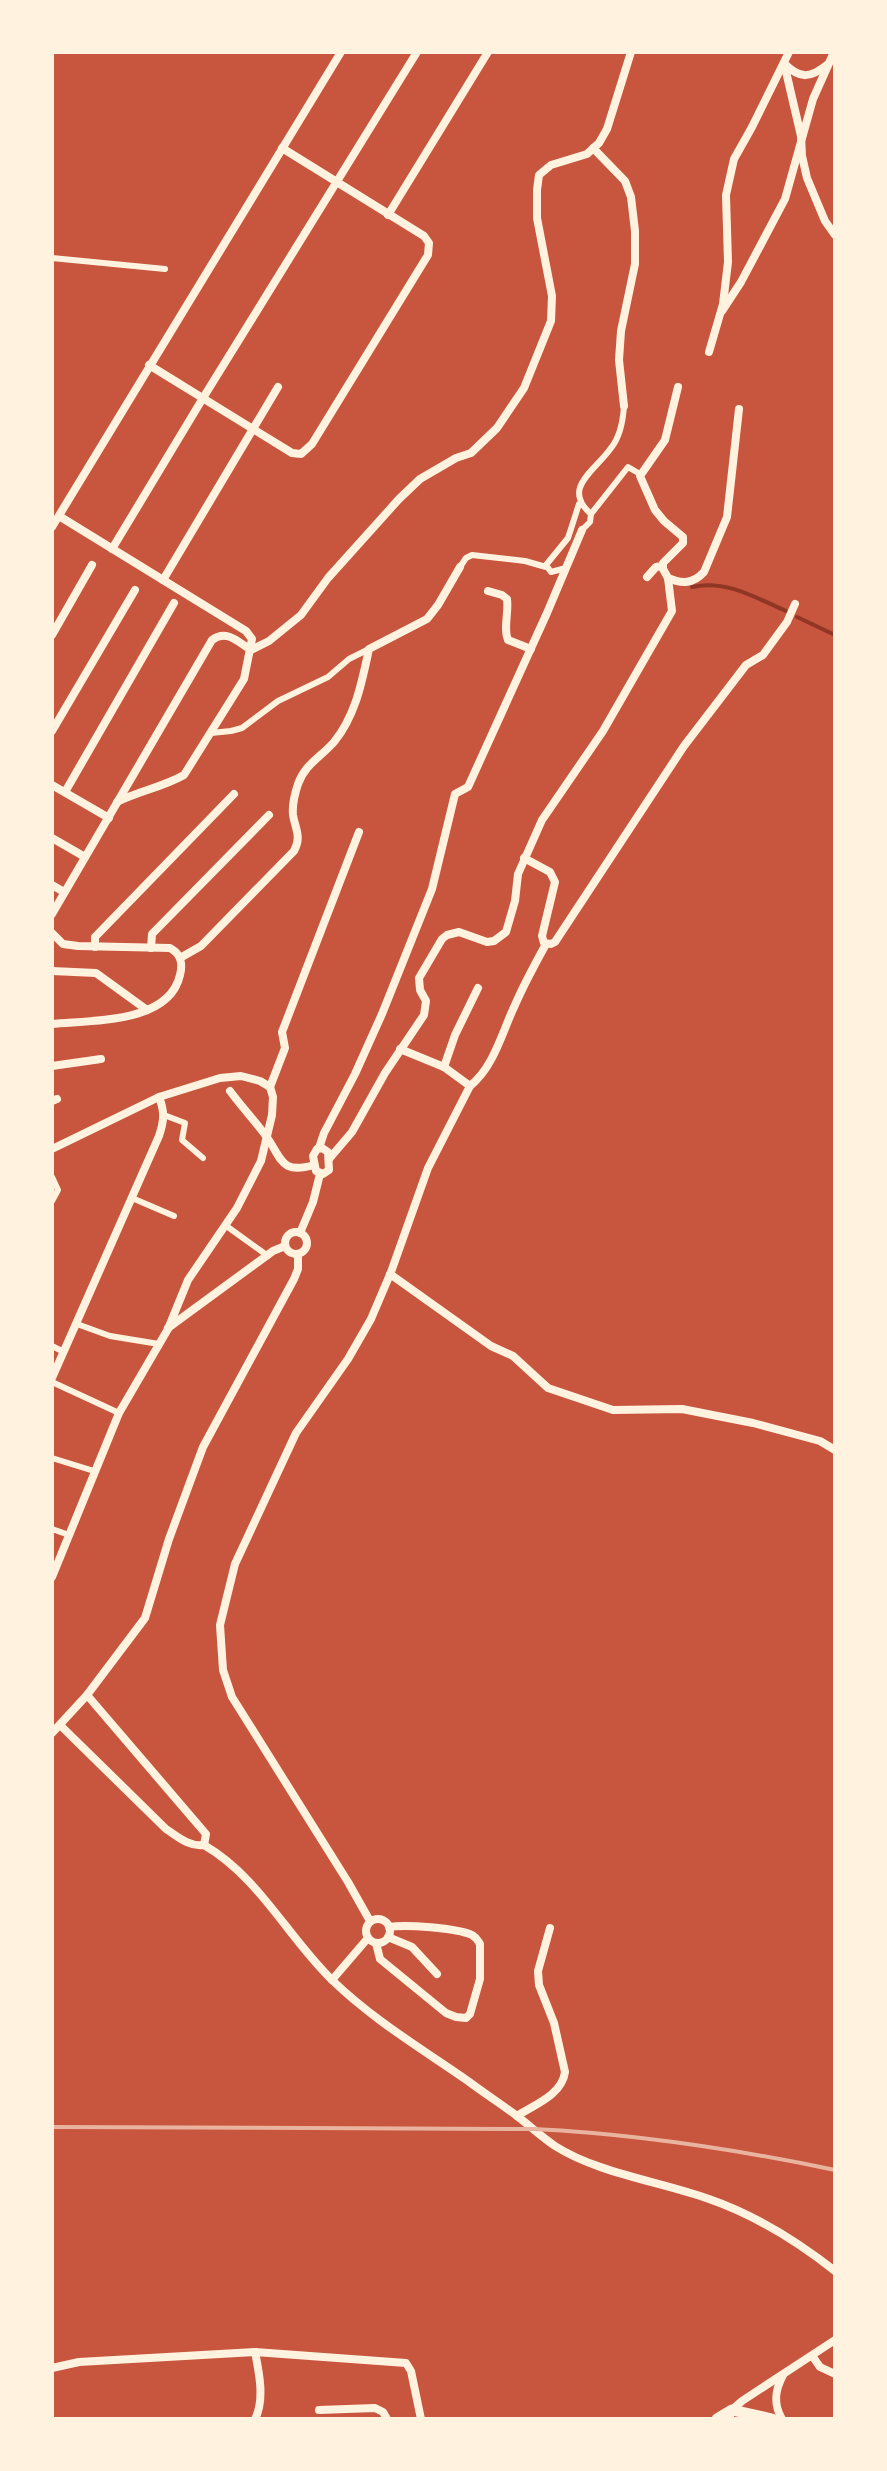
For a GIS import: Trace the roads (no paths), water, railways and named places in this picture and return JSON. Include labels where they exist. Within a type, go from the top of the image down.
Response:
[{"type":"street","points":[[52,527],[341,52]]},
{"type":"street","points":[[112,549],[417,52]]},
{"type":"street","points":[[388,215],[488,52]]},
{"type":"street","points":[[251,650],[269,641],[301,615],[328,578],[420,479],[471,453],[497,428],[524,388],[551,321],[552,296],[537,218],[539,175],[546,167],[587,154],[599,143],[607,129],[631,52]]},
{"type":"street","points":[[709,352],[720,315],[728,262],[726,195],[734,159],[789,52]]},
{"type":"street","points":[[720,315],[785,199],[813,99],[834,52]]},
{"type":"street","points":[[784,63],[793,73],[801,75],[811,74],[829,63]]},
{"type":"street","points":[[784,63],[807,178],[825,221],[835,235]]},
{"type":"street","points":[[149,365],[288,451],[301,454],[312,444],[428,255],[429,243],[424,236],[282,148]]},
{"type":"street","points":[[546,567],[548,560],[568,538],[579,504],[580,484],[613,446],[623,421],[619,360],[623,318],[635,264],[635,231],[631,197],[625,181],[593,148]]},
{"type":"street","points":[[52,258],[165,269]]},
{"type":"street","points":[[163,580],[278,387]]},
{"type":"street","points":[[329,1159],[352,1132],[400,1049],[424,1015],[426,1001],[420,990],[419,978],[442,939],[459,932],[487,942],[506,932],[515,901],[518,874],[542,820],[617,707],[672,611],[668,578],[662,566],[664,560],[683,543],[683,537],[655,510],[640,474],[665,440],[678,387]]},
{"type":"street","points":[[668,578],[686,583],[699,577],[724,529],[739,409]]},
{"type":"street","points":[[320,1174],[314,1165],[313,1153],[319,1148],[377,1026],[432,889],[455,794],[468,787],[591,514],[628,467],[640,474]]},
{"type":"street","points":[[579,504],[591,514]]},
{"type":"street","points":[[59,516],[249,633],[252,639],[244,679],[184,775],[117,802]]},
{"type":"street","points":[[211,733],[242,728],[278,701],[328,677],[349,659],[427,619],[466,558],[472,555],[525,561],[546,567],[551,572],[567,568]]},
{"type":"street","points":[[52,635],[92,565]]},
{"type":"street","points":[[647,577],[656,567],[662,566]]},
{"type":"street","points":[[52,731],[135,590]]},
{"type":"street","points":[[488,591],[507,599],[505,634],[508,640],[531,649]]},
{"type":"street","points":[[65,792],[174,603]]},
{"type":"street","points":[[370,1921],[232,1697],[223,1670],[220,1625],[235,1564],[296,1433],[348,1359],[371,1319],[428,1168],[470,1086],[491,1059],[546,944],[555,942],[684,746],[746,665],[763,655],[787,622],[795,604]]},
{"type":"street","points":[[52,914],[212,640],[219,635],[227,635],[251,650]]},
{"type":"street","points":[[180,958],[201,946],[294,851],[299,838],[293,816],[298,784],[305,767],[333,742],[349,718],[360,689],[369,649]]},
{"type":"street","points":[[52,785],[109,818]]},
{"type":"street","points":[[95,947],[95,937],[234,794]]},
{"type":"street","points":[[151,948],[152,934],[269,815]]},
{"type":"street","points":[[52,1577],[119,1413],[168,1329],[188,1280],[239,1204],[261,1161],[273,1097],[270,1087],[285,1048],[282,1032],[359,832]]},
{"type":"street","points":[[52,838],[85,857]]},
{"type":"street","points":[[524,858],[550,872],[555,882],[542,936],[546,944]]},
{"type":"street","points":[[52,885],[64,892]]},
{"type":"street","points":[[52,933],[63,944],[170,948],[180,958],[181,971],[175,990],[147,1010],[52,1024]]},
{"type":"street","points":[[52,971],[96,973],[147,1010]]},
{"type":"street","points":[[444,1067],[455,1035],[478,988]]},
{"type":"street","points":[[400,1049],[444,1067],[470,1086]]},
{"type":"street","points":[[52,1066],[101,1059]]},
{"type":"street","points":[[52,1149],[159,1097],[220,1078],[241,1076],[270,1087]]},
{"type":"street","points":[[220,1078],[267,1137],[277,1158],[294,1168],[314,1165]]},
{"type":"street","points":[[119,1413],[52,1380],[159,1136],[164,1115],[159,1097]]},
{"type":"street","points":[[164,1115],[185,1123],[182,1140],[203,1158]]},
{"type":"street","points":[[319,1148],[326,1150],[329,1159],[329,1170],[320,1174]]},
{"type":"street","points":[[300,1233],[320,1174]]},
{"type":"street","points":[[52,1177],[58,1190],[52,1201]]},
{"type":"street","points":[[232,1194],[239,1204]]},
{"type":"street","points":[[132,1198],[174,1216]]},
{"type":"street","points":[[225,1225],[268,1256]]},
{"type":"street","points":[[168,1329],[285,1246],[290,1234],[300,1233],[307,1245],[298,1254],[290,1253],[285,1246]]},
{"type":"street","points":[[203,1237],[213,1242]]},
{"type":"street","points":[[52,1733],[87,1695],[145,1618],[169,1539],[203,1447],[294,1279],[298,1254]]},
{"type":"street","points":[[390,1274],[491,1346],[513,1356],[548,1388],[613,1410],[682,1409],[753,1423],[820,1441],[835,1450]]},
{"type":"street","points":[[77,1324],[110,1336],[159,1344]]},
{"type":"street","points":[[52,1346],[64,1352]]},
{"type":"street","points":[[52,1458],[94,1471]]},
{"type":"street","points":[[52,1529],[69,1535]]},
{"type":"street","points":[[87,1695],[206,1834],[204,1845]]},
{"type":"street","points":[[60,1725],[166,1829],[184,1842],[204,1845],[218,1853],[245,1876],[305,1951],[367,2011],[568,2154],[739,2210],[775,2229],[835,2271]]},
{"type":"street","points":[[372,1940],[381,1942],[389,1932],[403,1925],[470,1934],[478,1940],[480,1979],[470,2014],[466,2018],[456,2017],[446,2013],[380,1959],[365,1929],[370,1921],[379,1919],[387,1923],[389,1932],[412,1947],[437,1974]]},
{"type":"street","points":[[517,2116],[558,2090],[564,2079],[554,2023],[539,1985],[538,1971],[550,1928]]},
{"type":"street","points":[[332,1980],[372,1940]]},
{"type":"street","points":[[717,2419],[730,2414],[835,2340]]},
{"type":"street","points":[[255,2352],[260,2404],[255,2419]]},
{"type":"street","points":[[52,2368],[79,2362],[255,2352],[406,2363],[411,2371],[421,2419]]},
{"type":"street","points":[[813,2357],[820,2367],[835,2374]]},
{"type":"street","points":[[782,2419],[776,2400],[777,2387],[783,2375]]},
{"type":"street","points":[[319,2410],[375,2408],[383,2412],[387,2419]]},
{"type":"street","points":[[730,2414],[772,2419]]},
{"type":"waterway","points":[[692,587],[729,588],[786,611]]},
{"type":"waterway","points":[[797,617],[835,635]]},
{"type":"railway","points":[[52,2127],[534,2129],[685,2144],[835,2170]]}]
